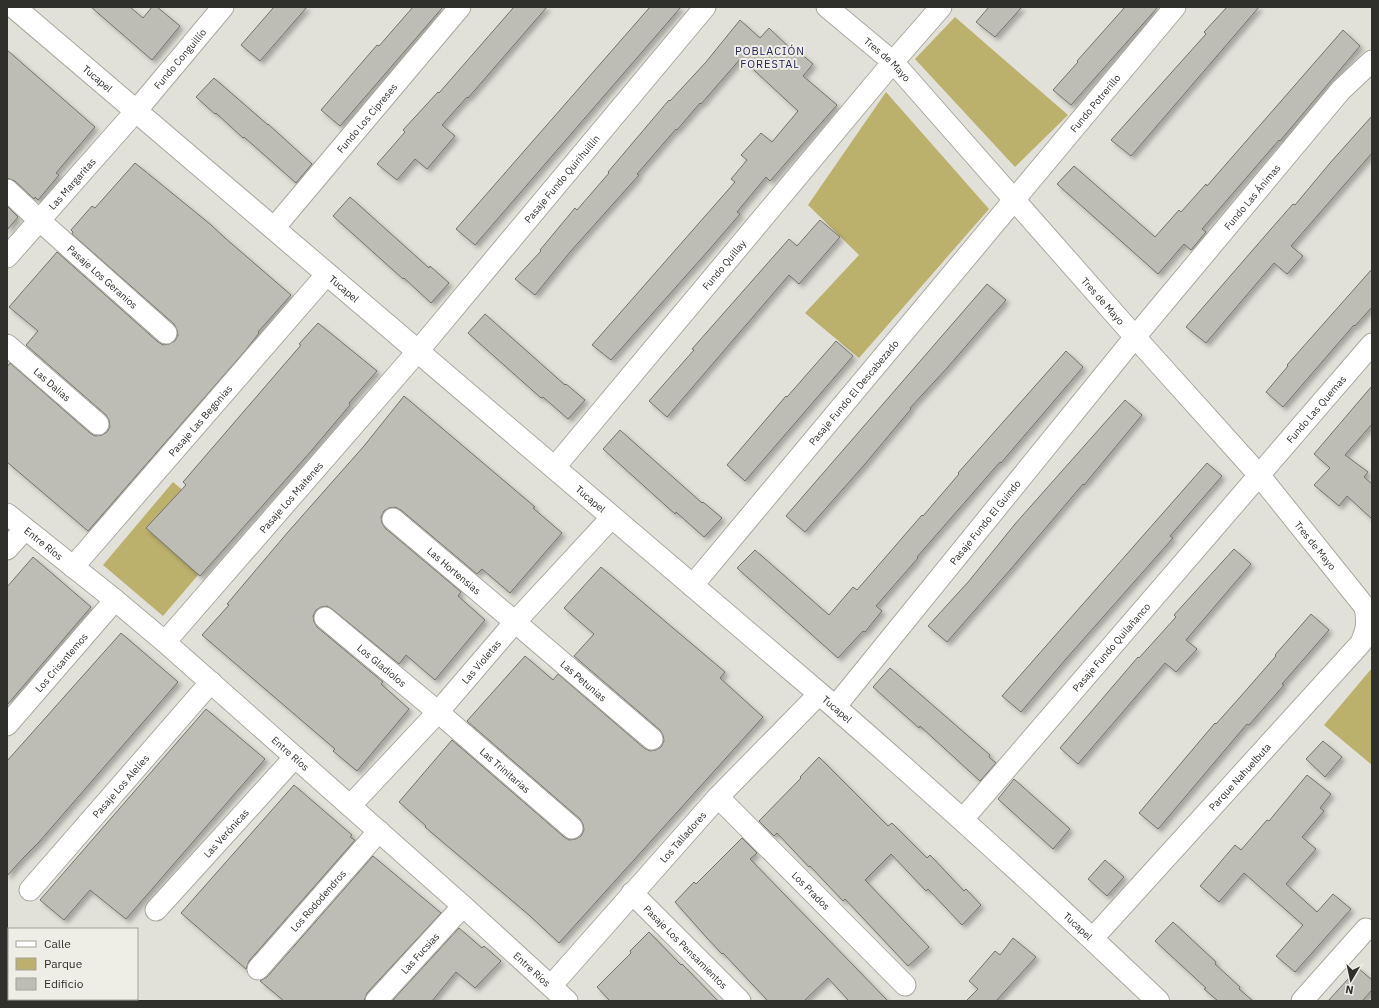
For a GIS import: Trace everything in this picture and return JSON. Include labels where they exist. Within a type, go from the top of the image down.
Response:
[{"type":"street","name":"Tucapel","points":[[14,7],[418,351],[963,819],[1093,938],[1158,1001]]},
{"type":"street","name":"Fundo Conguillío","points":[[136,111],[223,7]]},
{"type":"street","name":"Fundo Los Cipreses","points":[[274,228],[460,7]]},
{"type":"street","name":"Pasaje Fundo Quirihuillín","points":[[418,351],[706,7]]},
{"type":"street","name":"Tres de Mayo","points":[[827,7],[893,62],[1135,337],[1259,475],[1368,610]]},
{"type":"street","name":"Fundo Quillay","points":[[554,468],[893,62],[941,7]]},
{"type":"street","name":"Fundo Potrerillo","points":[[1014,199],[1175,7]]},
{"type":"street","name":"Fundo Las Ánimas","points":[[1135,337],[1341,90],[1372,61]]},
{"type":"street","name":"Las Margaritas","points":[[7,257],[136,111]]},
{"type":"street","name":"Pasaje Los Geranios","points":[[7,190],[166,333]]},
{"type":"street","name":"Pasaje Fundo El Descabezado","points":[[692,586],[1014,199]]},
{"type":"street","name":"Pasaje Las Begonias","points":[[73,567],[327,274]]},
{"type":"street","name":"Pasaje Fundo El Guindo","points":[[827,701],[1135,337]]},
{"type":"street","name":"Fundo Las Quemas","points":[[1259,475],[1372,344]]},
{"type":"street","name":"Las Dalias","points":[[7,345],[98,424]]},
{"type":"street","name":"Pasaje Los Maitenes","points":[[165,642],[418,351]]},
{"type":"street","name":"Pasaje Fundo Quilañanco","points":[[963,819],[1259,475]]},
{"type":"street","name":"Entre Ríos","points":[[7,514],[115,600],[211,682],[463,906],[567,1001]]},
{"type":"street","name":"Las Violetas","points":[[350,806],[438,712],[515,622],[612,517]]},
{"type":"street","name":"Las Hortensias","points":[[393,519],[515,622]]},
{"type":"street","points":[[7,549],[25,529]]},
{"type":"street","name":"Los Crisantemos","points":[[7,725],[115,600]]},
{"type":"street","name":"Parque Nahuelbuta","points":[[1093,938],[1361,643],[1366,632],[1368,610]]},
{"type":"street","name":"Los Gladiolos","points":[[326,618],[438,712]]},
{"type":"street","name":"Las Petunias","points":[[515,622],[652,739]]},
{"type":"street","name":"Pasaje Los Alelíes","points":[[30,890],[211,682]]},
{"type":"street","name":"Los Talladores","points":[[551,986],[718,797],[827,701]]},
{"type":"street","name":"Las Trinitarias","points":[[438,712],[572,828]]},
{"type":"street","name":"Las Verónicas","points":[[156,910],[295,757]]},
{"type":"street","name":"Los Prados","points":[[718,797],[905,985]]},
{"type":"street","name":"Los Rododendros","points":[[258,969],[379,831]]},
{"type":"street","name":"Pasaje Los Pensamientos","points":[[632,893],[740,1001]]},
{"type":"street","name":"Las Fucsias","points":[[376,1001],[463,906]]},
{"type":"street","points":[[1302,1001],[1366,929]]},
{"type":"green space","points":[[955,17],[1068,115],[1015,167],[915,59]]},
{"type":"green space","points":[[886,92],[989,209],[859,358],[805,313],[859,255],[808,205]]},
{"type":"green space","points":[[173,482],[234,533],[163,616],[103,565]]},
{"type":"green space","points":[[1372,668],[1372,765],[1324,725]]},
{"type":"building","points":[[91,7],[130,7],[143,18],[152,7],[157,7],[180,26],[152,60]]},
{"type":"building","points":[[274,7],[307,7],[260,61],[241,45]]},
{"type":"building","points":[[413,7],[443,7],[340,126],[321,110],[377,45],[379,46]]},
{"type":"building","points":[[514,7],[547,7],[468,98],[467,97],[442,125],[455,136],[427,169],[415,159],[397,180],[377,164],[405,132],[403,130],[438,92],[439,93]]},
{"type":"building","points":[[650,7],[681,7],[475,245],[456,229]]},
{"type":"building","points":[[989,7],[1022,7],[995,37],[976,22]]},
{"type":"building","points":[[1125,7],[1158,7],[1071,105],[1053,90]]},
{"type":"building","points":[[1227,7],[1259,7],[1131,156],[1111,140],[1206,34],[1204,32]]},
{"type":"building","points":[[740,20],[760,38],[769,28],[797,55],[799,52],[813,64],[803,76],[837,105],[770,181],[766,177],[737,212],[740,214],[611,360],[592,345],[735,182],[731,179],[747,160],[741,155],[761,133],[772,142],[798,111],[741,58],[701,104],[700,103],[677,130],[676,129],[637,174],[639,175],[570,252],[535,295],[515,279],[541,251],[540,250],[575,208],[577,210],[609,173],[608,172],[669,100],[670,101],[706,62]]},
{"type":"building","points":[[1343,30],[1360,46],[1280,141],[1279,140],[1202,229],[1206,232],[1191,250],[1184,244],[1158,274],[1057,184],[1074,166],[1155,237],[1179,210],[1181,212],[1206,184],[1207,186]]},
{"type":"building","points":[[7,50],[95,127],[56,173],[59,175],[38,200],[35,197],[34,199],[15,181],[7,178]]},
{"type":"building","points":[[214,78],[312,164],[296,183],[196,97]]},
{"type":"building","points":[[1372,116],[1372,153],[1291,246],[1303,256],[1287,274],[1274,263],[1206,343],[1186,327],[1293,204],[1295,205]]},
{"type":"building","points":[[135,163],[210,224],[291,295],[258,332],[259,333],[245,351],[88,531],[7,462],[7,367],[10,363],[95,436],[102,435],[107,432],[110,427],[109,420],[106,415],[26,345],[38,331],[9,307],[57,252],[158,342],[163,345],[175,341],[178,335],[174,324],[72,234],[73,232],[71,230],[92,206],[95,208]]},
{"type":"building","points":[[350,197],[429,268],[430,266],[449,283],[431,303],[333,216]]},
{"type":"building","points":[[7,206],[18,217],[7,230]]},
{"type":"building","points":[[820,220],[840,237],[799,284],[789,275],[667,417],[649,401],[694,350],[692,349],[789,239],[797,246]]},
{"type":"building","points":[[1372,269],[1372,307],[1355,326],[1354,325],[1283,407],[1266,392],[1288,366],[1287,365]]},
{"type":"building","points":[[987,284],[1006,300],[910,408],[911,409],[865,464],[805,532],[786,516]]},
{"type":"building","points":[[485,314],[565,385],[566,384],[585,400],[568,419],[543,397],[541,398],[468,333]]},
{"type":"building","points":[[318,323],[377,371],[349,403],[350,405],[312,450],[200,576],[146,528],[186,485],[183,482],[301,345],[299,344]]},
{"type":"building","points":[[836,341],[853,356],[745,481],[727,465],[786,396],[787,397]]},
{"type":"building","points":[[1066,351],[1083,367],[1001,463],[1000,462],[917,557],[918,558],[876,606],[882,611],[865,632],[863,631],[838,658],[737,568],[755,550],[829,615],[853,587],[857,590]]},
{"type":"building","points":[[1372,386],[1372,424],[1345,455],[1368,472],[1364,477],[1372,484],[1372,519],[1347,496],[1339,506],[1314,485],[1330,468],[1314,454]]},
{"type":"building","points":[[404,396],[535,507],[533,508],[562,533],[510,593],[482,569],[477,574],[401,510],[395,507],[384,511],[381,517],[385,528],[461,592],[458,596],[485,620],[435,680],[406,655],[399,664],[327,606],[316,610],[313,616],[317,627],[383,682],[381,684],[409,709],[357,771],[333,751],[335,749],[202,635],[229,605],[227,604],[288,532],[364,446]]},
{"type":"building","points":[[1125,400],[1142,415],[1084,485],[1083,484],[947,642],[928,626],[969,581],[1015,524]]},
{"type":"building","points":[[620,430],[702,503],[703,502],[722,518],[704,537],[676,512],[675,514],[603,449]]},
{"type":"building","points":[[1207,463],[1222,476],[1170,536],[1173,538],[1021,712],[1002,696]]},
{"type":"building","points":[[1234,549],[1251,564],[1186,640],[1197,649],[1176,672],[1165,663],[1078,764],[1060,748],[1138,657],[1139,658],[1176,617],[1174,615]]},
{"type":"building","points":[[33,557],[91,607],[7,705],[7,587]]},
{"type":"building","points":[[601,567],[725,672],[720,678],[763,717],[559,943],[529,915],[425,827],[426,826],[399,802],[452,740],[564,837],[569,840],[576,839],[581,836],[584,830],[580,819],[467,721],[525,656],[553,680],[558,674],[644,748],[650,751],[661,747],[664,741],[660,730],[574,656],[594,634],[564,608]]},
{"type":"building","points":[[1311,614],[1329,630],[1282,684],[1284,685],[1249,725],[1247,724],[1158,829],[1139,813],[1215,723],[1216,724],[1241,696]]},
{"type":"building","points":[[121,633],[178,682],[39,842],[7,876],[7,761]]},
{"type":"building","points":[[890,668],[990,755],[989,757],[996,763],[980,781],[920,726],[919,728],[873,687]]},
{"type":"building","points":[[206,709],[265,759],[126,919],[90,890],[64,920],[40,900]]},
{"type":"building","points":[[1323,741],[1342,757],[1325,777],[1306,759]]},
{"type":"building","points":[[819,757],[888,826],[892,823],[927,858],[930,855],[964,891],[966,889],[981,905],[962,925],[928,889],[926,891],[891,854],[865,880],[929,947],[908,966],[845,899],[843,901],[777,833],[774,836],[759,821],[801,778],[800,777]]},
{"type":"building","points":[[1307,775],[1331,794],[1320,808],[1324,811],[1302,837],[1316,849],[1286,884],[1317,912],[1333,894],[1351,909],[1295,972],[1276,956],[1303,925],[1244,873],[1219,902],[1200,886],[1235,845],[1241,850],[1267,820],[1269,821]]},
{"type":"building","points":[[1014,779],[1070,829],[1053,849],[998,799]]},
{"type":"building","points":[[294,785],[352,835],[350,837],[355,840],[249,961],[246,969],[181,913]]},
{"type":"building","points":[[742,838],[757,853],[750,859],[888,1001],[849,1001],[828,978],[804,1001],[768,1001],[707,938],[675,902],[694,882],[696,884]]},
{"type":"building","points":[[373,856],[441,913],[367,993],[364,1001],[284,1001],[260,981],[267,977]]},
{"type":"building","points":[[1105,860],[1124,877],[1107,896],[1088,879]]},
{"type":"building","points":[[1173,922],[1216,962],[1215,964],[1253,1001],[1218,1001],[1155,941]]},
{"type":"building","points":[[459,928],[482,948],[484,946],[501,961],[475,988],[456,972],[432,1001],[392,1001]]},
{"type":"building","points":[[649,932],[718,1001],[610,1001],[597,987],[631,953],[630,951]]},
{"type":"building","points":[[1013,938],[1036,957],[996,1001],[966,1001],[978,989],[969,981],[995,951],[1000,955]]},
{"type":"building","points":[[1358,968],[1372,980],[1372,990],[1362,1001],[1328,1001]]},
{"type":"district","name":"POBLACIÓN FORESTAL","points":[[770,57]]}]
